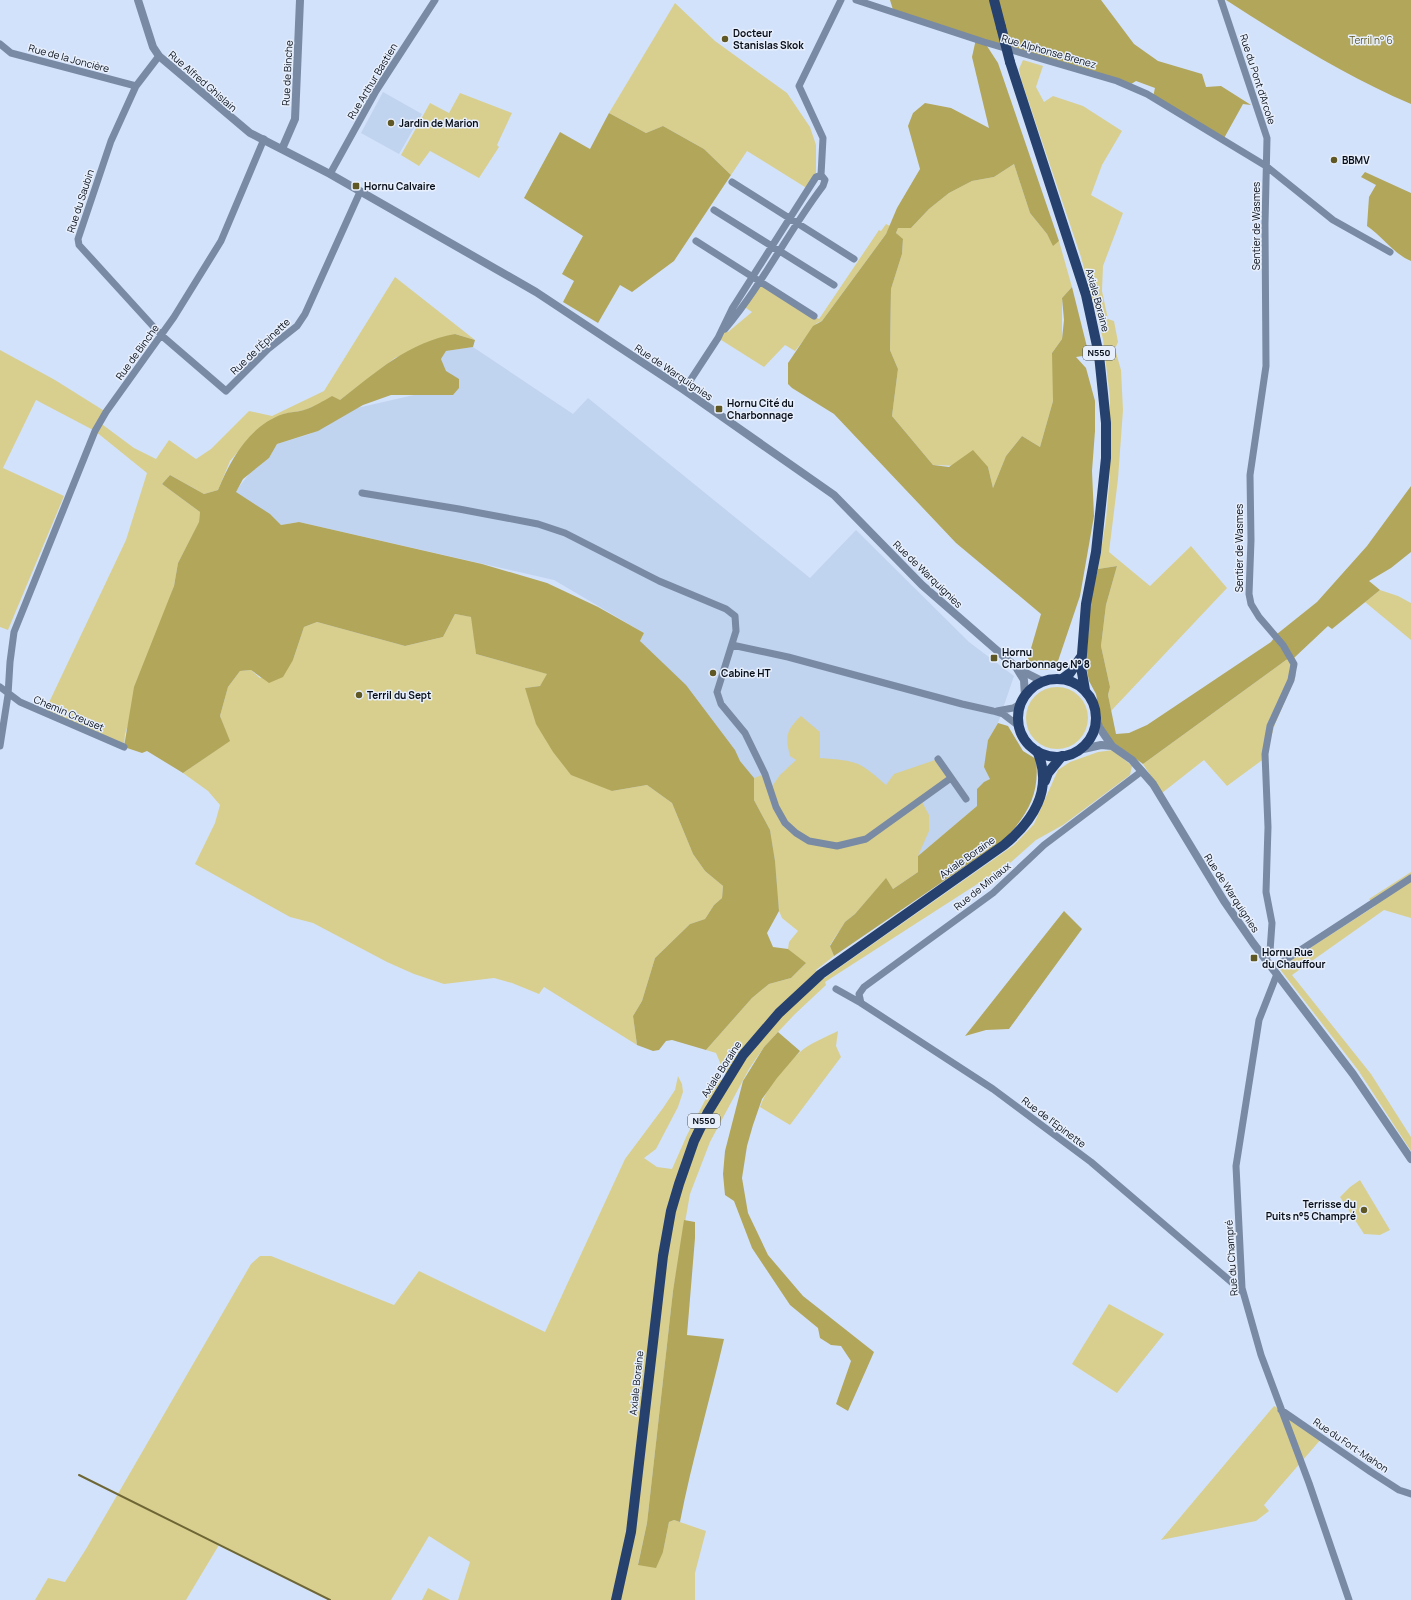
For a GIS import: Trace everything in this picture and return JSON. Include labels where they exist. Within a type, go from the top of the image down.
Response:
[{"type":"main road","name":"Axiale Boraine","points":[[994,0],[1010,62],[1086,295],[1099,355],[1106,423],[1105,478],[1096,552],[1086,604],[1082,656],[1082,679],[1085,690]]},
{"type":"main road","points":[[1020,727],[1019,715],[1023,700],[1033,688],[1044,682],[1062,679],[1070,673],[1082,656]]},
{"type":"main road","points":[[1037,751],[1049,756],[1062,756],[1079,750],[1089,741],[1094,729],[1096,716],[1093,703],[1085,690],[1074,683],[1062,679]]},
{"type":"main road","name":"Axiale Boraine","points":[[616,1600],[631,1532],[666,1234],[686,1163],[708,1112],[743,1055],[758,1035],[788,1003],[821,974],[1017,834],[1032,815],[1044,783],[1042,761],[1037,751],[1026,741],[1020,727]]},
{"type":"main road","points":[[1044,783],[1048,773],[1062,756]]},
{"type":"street","name":"Rue Alfred Ghislain","points":[[138,0],[154,47],[159,56],[240,125],[264,139]]},
{"type":"street","name":"Rue de Binche","points":[[282,149],[295,119],[300,0]]},
{"type":"street","name":"Rue Arthur Bastien","points":[[330,174],[376,91],[435,0]]},
{"type":"street","points":[[684,390],[718,338],[739,313],[822,187],[825,180],[821,175],[824,138],[799,86],[841,0]]},
{"type":"street","name":"Rue Alphonse Brenez","points":[[856,0],[991,44],[1117,81],[1153,97],[1266,166],[1333,220],[1390,252]]},
{"type":"street","name":"Rue du Pont d'Arcole","points":[[1221,0],[1267,138],[1266,166]]},
{"type":"street","name":"Rue de la Joncière","points":[[0,44],[11,53],[136,86]]},
{"type":"street","name":"Rue du Saubin","points":[[159,56],[136,86],[111,141],[78,239],[79,245],[83,251],[161,335]]},
{"type":"street","name":"Rue de Binche","points":[[0,746],[8,695],[14,632],[95,432],[106,412],[161,335],[221,241],[264,139]]},
{"type":"street","points":[[264,139],[282,149]]},
{"type":"street","name":"Rue de Warquignies","points":[[282,149],[330,174],[536,292],[684,390],[834,495],[922,585],[1016,667]]},
{"type":"street","name":"Sentier de Wasmes","points":[[1266,166],[1266,354],[1264,386],[1251,455],[1249,506],[1251,540],[1249,594],[1251,604],[1259,617],[1283,645],[1294,664],[1291,680],[1270,726],[1265,754],[1268,827],[1266,892],[1272,923],[1270,951],[1266,959]]},
{"type":"street","points":[[718,338],[732,309],[752,277],[816,177],[821,175]]},
{"type":"street","points":[[732,182],[854,259]]},
{"type":"street","points":[[811,185],[814,191],[822,187]]},
{"type":"street","name":"Rue de l'Épinette","points":[[161,335],[226,391],[268,349],[297,326],[305,314],[360,192]]},
{"type":"street","points":[[714,210],[834,285]]},
{"type":"street","points":[[696,241],[814,316]]},
{"type":"street","points":[[362,494],[459,509],[538,524],[565,533],[659,581],[726,609],[735,616],[737,622],[732,646],[717,692],[721,704],[745,733],[765,774],[776,807],[785,823],[796,833],[809,841],[837,846],[866,839],[951,778]]},
{"type":"street","points":[[732,646],[788,657],[993,711],[1003,714],[1020,727]]},
{"type":"street","points":[[1016,667],[1044,682]]},
{"type":"street","points":[[993,711],[1013,708],[1023,700],[1024,680],[1016,667]]},
{"type":"street","name":"Chemin Creuset","points":[[0,687],[8,695],[20,702],[124,747]]},
{"type":"street","name":"Rue de Warquignies","points":[[1096,716],[1099,727],[1112,746],[1132,760],[1153,784],[1224,901],[1353,1074],[1411,1159]]},
{"type":"street","points":[[1079,750],[1101,745],[1112,746]]},
{"type":"street","points":[[938,759],[966,799]]},
{"type":"street","name":"Rue de Miniaux","points":[[861,1003],[859,994],[864,987],[998,889],[1059,834],[1142,771]]},
{"type":"street","points":[[1275,971],[1411,878]]},
{"type":"street","name":"Rue du Champré","points":[[1275,971],[1259,1020],[1236,1166],[1242,1292],[1261,1356],[1310,1483],[1336,1565],[1349,1600]]},
{"type":"street","name":"Rue de l'Epinette","points":[[836,989],[861,1003],[1005,1097],[1091,1162],[1186,1242],[1242,1292]]},
{"type":"street","name":"Rue du Fort-Mahon","points":[[1282,1410],[1371,1472],[1399,1490],[1411,1494]]},
{"type":"shaded area","points":[[675,3],[715,41],[787,93],[810,127],[816,145],[816,177],[808,189],[747,151],[731,175],[704,149],[663,126],[646,133],[609,113]]},
{"type":"shaded area","points":[[1023,60],[1043,66],[1036,87],[1044,102],[1053,96],[1083,106],[1122,131],[1102,165],[1091,195],[1123,213],[1103,266],[1102,291],[1108,319],[1114,321],[1118,342],[1115,349],[1121,370],[1123,410],[1118,479],[1109,552],[1150,586],[1191,546],[1227,588],[1111,711],[1108,695],[1110,687],[1101,646],[1106,605],[1117,566],[1098,569],[1106,520],[1110,474],[1110,398],[1103,339],[1081,257],[1021,79],[1019,69]]},
{"type":"shaded area","name":"Jardin de Marion","points":[[383,92],[422,114],[399,154],[361,133]]},
{"type":"shaded area","points":[[460,93],[512,113],[497,145],[499,147],[479,178],[430,151],[419,166],[401,155],[430,103],[449,113]]},
{"type":"shaded area","points":[[1014,164],[1030,213],[1047,234],[1053,245],[1059,241],[1072,287],[1062,298],[1062,339],[1052,353],[1065,373],[1053,401],[1040,447],[1022,436],[1006,456],[993,488],[988,467],[933,465],[892,416],[898,369],[890,350],[891,289],[902,254],[903,240],[896,233],[898,228],[911,228],[929,209],[949,193],[972,181],[994,177]]},
{"type":"shaded area","points":[[886,224],[890,226],[886,234],[822,321],[817,323],[795,351],[785,345],[764,367],[718,338],[724,331],[728,332],[752,312],[743,306],[759,281],[819,319],[879,230],[881,231]]},
{"type":"shaded area","points":[[395,277],[475,340],[455,334],[395,358],[340,400],[317,405],[305,410],[283,414],[268,422],[252,435],[230,461],[218,490],[204,494],[170,475],[162,484],[200,512],[199,523],[178,563],[174,586],[125,734],[124,747],[44,713],[126,540],[147,473],[95,431],[36,400],[3,468],[64,496],[8,630],[0,627],[0,350],[55,380],[106,412],[99,422],[134,448],[156,459],[169,440],[196,459],[211,449],[249,411],[272,416],[324,391]]},
{"type":"shaded area","points":[[473,347],[573,414],[588,398],[810,578],[856,530],[969,642],[1014,676],[998,723],[988,740],[990,779],[977,789],[977,806],[918,856],[825,945],[779,911],[761,800],[640,641],[644,633],[554,580],[299,522],[281,525],[232,496],[249,474],[269,458],[277,444],[310,434],[357,408],[414,395],[453,395],[441,359],[446,351]]},
{"type":"shaded area","points":[[1380,590],[1398,596],[1411,603],[1411,640],[1365,602]]},
{"type":"shaded area","name":"Terril du Sept","points":[[455,614],[472,617],[476,654],[548,674],[540,686],[525,688],[612,791],[647,785],[672,803],[693,854],[705,871],[723,886],[722,898],[714,905],[705,919],[690,924],[655,958],[642,1001],[633,1016],[637,1045],[544,987],[539,994],[512,983],[494,978],[444,984],[414,974],[387,962],[313,923],[290,917],[195,864],[215,823],[220,805],[208,791],[183,773],[229,741],[220,716],[228,687],[240,671],[251,670],[260,678],[293,660],[304,627],[317,622],[405,646],[443,637]]},
{"type":"shaded area","points":[[1295,657],[1296,676],[1275,724],[1265,758],[1227,786],[1204,760],[1162,793],[1143,764],[1286,660]]},
{"type":"shaded area","points":[[1051,687],[1063,687],[1079,696],[1086,706],[1088,718],[1086,730],[1079,740],[1063,749],[1051,749],[1040,744],[1031,735],[1026,724],[1026,712],[1031,701],[1040,692]]},
{"type":"shaded area","points":[[801,716],[820,732],[820,758],[856,763],[869,771],[886,785],[894,774],[938,759],[951,778],[921,800],[929,815],[929,831],[918,856],[918,872],[893,889],[886,879],[855,914],[845,922],[830,945],[834,956],[816,970],[823,979],[1014,845],[1034,824],[1058,770],[1070,762],[1098,752],[1113,750],[1132,766],[1130,775],[1063,825],[1036,840],[1010,863],[825,982],[826,985],[795,1014],[764,1047],[749,1069],[710,1142],[690,1194],[673,1291],[647,1523],[638,1564],[663,1552],[669,1522],[674,1520],[706,1531],[695,1573],[695,1600],[458,1600],[470,1562],[429,1536],[391,1600],[330,1600],[219,1545],[186,1600],[35,1600],[48,1578],[65,1582],[86,1549],[251,1264],[260,1256],[271,1256],[394,1305],[419,1271],[545,1332],[625,1159],[675,1090],[678,1076],[682,1084],[683,1092],[678,1107],[656,1149],[644,1158],[657,1167],[672,1169],[687,1135],[715,1081],[727,1079],[716,1053],[706,1050],[752,998],[769,984],[791,978],[805,964],[788,949],[789,942],[798,931],[782,918],[779,911],[775,861],[770,830],[754,800],[754,778],[765,774],[770,789],[780,775],[796,760],[790,756],[787,739],[792,725]]},
{"type":"shaded area","points":[[1411,872],[1411,918],[1384,910],[1292,975],[1371,1074],[1411,1137],[1411,1151],[1358,1070],[1279,968],[1375,906],[1369,899]]},
{"type":"shaded area","points":[[838,1031],[836,1046],[841,1057],[790,1125],[760,1107],[767,1092],[782,1070],[800,1052],[818,1040]]},
{"type":"shaded area","name":"Terrisse du Puits n°5 Champré","points":[[1360,1180],[1390,1230],[1380,1235],[1364,1234],[1340,1197]]},
{"type":"shaded area","points":[[1109,1304],[1164,1334],[1117,1393],[1072,1364]]},
{"type":"shaded area","points":[[1274,1406],[1322,1438],[1264,1505],[1269,1511],[1256,1521],[1161,1540]]},
{"type":"shaded area","points":[[428,1588],[450,1600],[422,1600]]},
{"type":"green space","points":[[890,0],[1101,0],[1134,44],[1158,61],[1202,74],[1206,87],[1221,86],[1251,105],[1243,104],[1223,140],[1153,97],[1155,88],[1136,81],[1128,86],[985,43],[998,63],[1059,241],[1053,246],[1047,234],[1030,213],[1014,164],[994,177],[972,181],[949,193],[929,209],[911,228],[898,228],[896,233],[903,239],[902,254],[891,289],[890,350],[898,369],[892,416],[933,465],[949,467],[973,450],[988,467],[993,488],[1006,456],[1022,436],[1040,447],[1053,401],[1052,353],[1062,339],[1064,320],[1062,298],[1072,287],[1089,355],[1076,357],[1086,368],[1095,401],[1095,431],[1092,471],[1094,516],[1080,596],[1056,667],[1048,670],[1038,669],[1027,662],[1041,614],[956,543],[834,414],[788,384],[788,363],[813,326],[822,321],[886,234],[897,208],[920,169],[908,126],[913,113],[925,103],[951,108],[989,128],[972,57],[976,39],[894,13]]},
{"type":"green space","name":"Terril n° 6","points":[[1226,0],[1411,0],[1411,104],[1339,69]]},
{"type":"green space","points":[[609,113],[646,133],[663,126],[704,149],[731,175],[674,261],[632,292],[620,285],[598,323],[563,302],[574,281],[562,274],[583,236],[524,198],[560,132],[590,149]]},
{"type":"green space","points":[[1365,172],[1411,193],[1411,261],[1399,254],[1367,226],[1369,197],[1376,185],[1361,177]]},
{"type":"green space","points":[[455,334],[475,340],[473,347],[446,351],[441,359],[446,371],[459,379],[459,388],[453,395],[391,395],[363,405],[318,431],[277,444],[269,458],[243,479],[236,492],[270,514],[281,525],[299,522],[482,564],[547,583],[598,607],[644,633],[640,641],[686,685],[735,750],[740,761],[754,778],[754,800],[770,830],[775,861],[779,911],[767,933],[773,947],[788,949],[806,963],[791,978],[769,984],[752,998],[706,1050],[672,1040],[666,1041],[659,1050],[653,1051],[637,1045],[633,1016],[642,1001],[655,958],[690,924],[705,919],[714,905],[722,898],[723,886],[705,871],[693,854],[672,803],[647,785],[612,791],[571,775],[553,752],[536,724],[525,688],[540,686],[547,674],[476,654],[471,617],[455,614],[443,637],[405,646],[317,622],[304,627],[293,660],[283,677],[269,683],[251,670],[240,671],[228,687],[220,716],[230,741],[183,773],[147,751],[142,753],[124,747],[134,687],[174,586],[178,563],[199,522],[200,512],[162,484],[170,475],[204,494],[218,490],[235,455],[251,435],[271,419],[283,414],[308,409],[332,396],[340,400],[380,369],[408,351],[438,338]]},
{"type":"green space","points":[[1411,486],[1411,552],[1391,568],[1369,581],[1380,590],[1332,629],[1328,626],[1295,657],[1286,660],[1143,764],[1110,740],[1102,725],[1096,694],[1089,681],[1086,665],[1091,595],[1098,569],[1117,566],[1106,605],[1101,646],[1110,687],[1108,695],[1116,734],[1129,733],[1147,725],[1271,642],[1277,634],[1317,602],[1367,546]]},
{"type":"green space","points":[[998,723],[1008,726],[1023,751],[1036,759],[1037,771],[1034,793],[1031,803],[1020,821],[1005,839],[834,956],[830,946],[845,922],[855,914],[886,878],[893,889],[918,872],[918,856],[977,806],[977,789],[984,782],[990,779],[984,767],[988,740]]},
{"type":"green space","points":[[1064,911],[1082,929],[1009,1029],[986,1030],[965,1036]]},
{"type":"green space","points":[[778,1032],[800,1051],[777,1078],[762,1099],[753,1125],[747,1146],[742,1178],[748,1213],[768,1255],[803,1296],[874,1352],[848,1411],[836,1404],[851,1361],[841,1346],[831,1345],[820,1338],[818,1328],[790,1305],[752,1248],[734,1201],[725,1195],[723,1174],[725,1151],[743,1081],[764,1047]]},
{"type":"green space","points":[[684,1220],[695,1222],[687,1335],[724,1339],[680,1522],[674,1520],[669,1522],[663,1552],[656,1568],[638,1565],[647,1523],[673,1291]]},
{"type":"waterway","points":[[79,1475],[330,1600]]},
{"type":"place","name":"Docteur Stanislas Skok","points":[[725,39]]},
{"type":"place","name":"Jardin de Marion","points":[[391,123]]},
{"type":"place","name":"BBMV","points":[[1334,160]]},
{"type":"place","name":"Hornu Calvaire","points":[[356,186]]},
{"type":"place","name":"Hornu Cité du Charbonnage","points":[[719,409]]},
{"type":"place","name":"Hornu Charbonnage N° 8","points":[[994,658]]},
{"type":"place","name":"Cabine HT","points":[[713,673]]},
{"type":"place","name":"Terril du Sept","points":[[359,695]]},
{"type":"place","name":"Hornu Rue du Chauffour","points":[[1254,958]]},
{"type":"place","name":"Terrisse du Puits n°5 Champré","points":[[1364,1210]]}]
